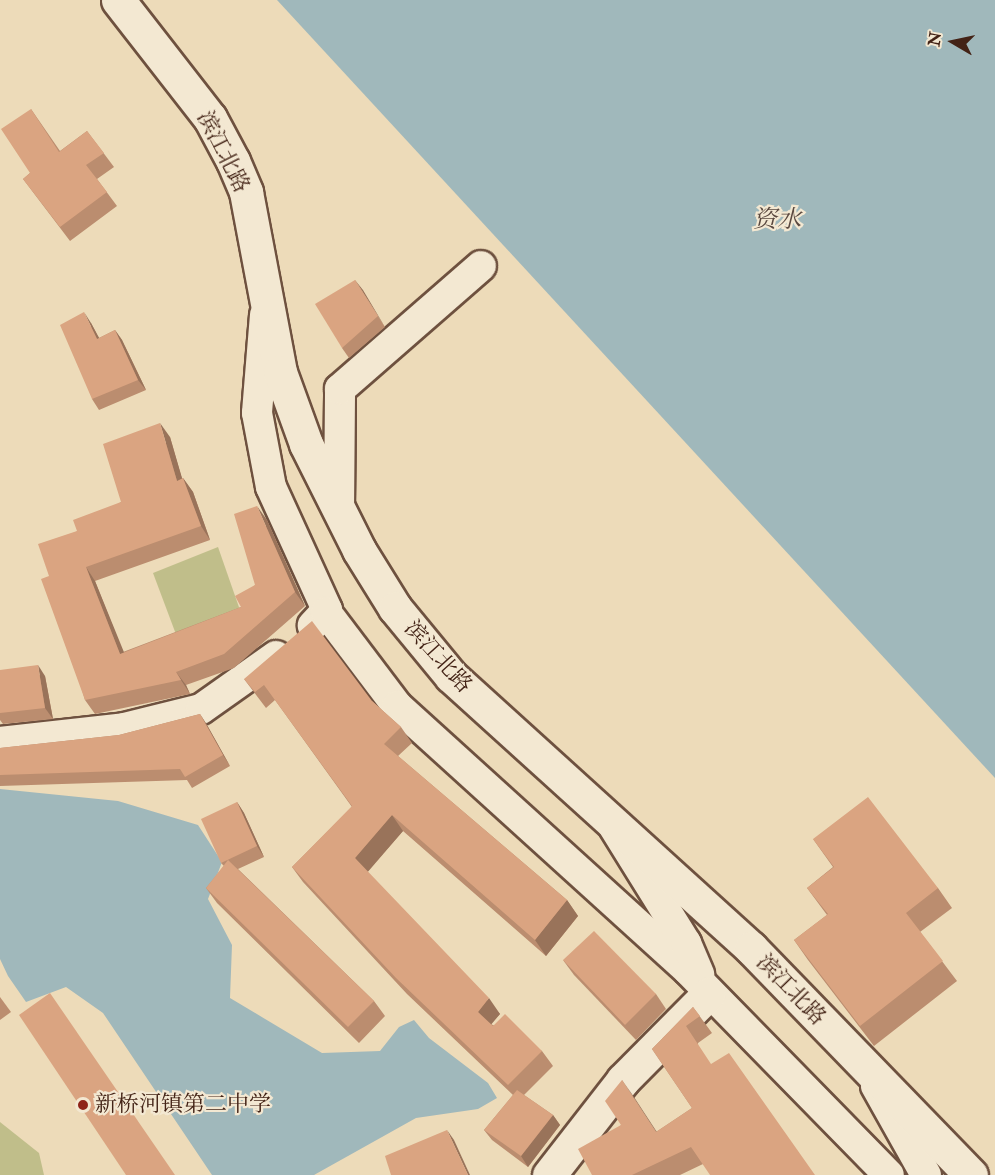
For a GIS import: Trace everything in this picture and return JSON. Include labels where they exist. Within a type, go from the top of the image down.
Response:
[{"type":"street","name":"滨江北路","points":[[118,0],[210,118],[233,161],[246,192],[266,309],[306,444],[339,510],[395,608],[451,676],[751,948],[971,1175]]},
{"type":"street","points":[[339,510],[340,389],[482,266]]},
{"type":"street","points":[[266,309],[257,413],[271,487],[326,612],[397,706],[708,994],[889,1175]]},
{"type":"street","points":[[0,742],[124,728],[201,709],[241,684],[326,612]]},
{"type":"street","points":[[610,820],[686,943],[708,994]]},
{"type":"street","points":[[549,1175],[624,1080],[708,994]]},
{"type":"street","points":[[866,1066],[926,1175]]},
{"type":"shaded area","points":[[218,547],[241,613],[177,637],[153,573]]},
{"type":"shaded area","points":[[0,1122],[39,1153],[44,1175],[0,1175]]},
{"type":"water","name":"资水","points":[[277,0],[995,0],[995,778]]},
{"type":"water","points":[[0,789],[118,801],[198,825],[222,862],[208,899],[232,945],[230,998],[322,1053],[380,1051],[399,1027],[414,1020],[429,1038],[488,1083],[497,1098],[478,1109],[416,1118],[314,1175],[212,1175],[103,1013],[66,987],[26,1002],[8,976],[0,959]]},
{"type":"building","points":[[31,109],[59,152],[87,131],[104,153],[86,165],[107,192],[60,227],[23,179],[30,173],[1,129]]},
{"type":"building","points":[[355,280],[378,316],[342,348],[315,304]]},
{"type":"building","points":[[84,312],[97,339],[115,330],[138,380],[92,399],[60,325]]},
{"type":"building","points":[[160,423],[177,481],[183,478],[201,526],[86,567],[120,654],[241,607],[235,596],[255,585],[234,514],[257,506],[295,592],[224,654],[176,672],[181,680],[85,700],[41,579],[49,576],[38,544],[77,531],[73,520],[121,502],[103,444]]},
{"type":"building","points":[[312,621],[372,701],[401,727],[384,744],[567,900],[535,940],[392,815],[355,858],[489,998],[478,1012],[493,1026],[505,1014],[542,1051],[508,1085],[396,978],[292,867],[352,806],[264,685],[255,692],[244,679]]},
{"type":"building","points":[[38,665],[45,708],[0,713],[0,670]]},
{"type":"building","points":[[200,714],[223,755],[185,777],[180,769],[0,775],[0,748],[119,735]]},
{"type":"building","points":[[868,797],[938,888],[906,913],[943,961],[860,1026],[794,940],[828,914],[807,888],[834,867],[813,839]]},
{"type":"building","points":[[237,802],[257,846],[221,863],[201,819]]},
{"type":"building","points":[[228,860],[374,1001],[348,1027],[206,888]]},
{"type":"building","points":[[594,931],[656,994],[625,1025],[563,960]]},
{"type":"building","points":[[50,993],[175,1175],[126,1175],[19,1015]]},
{"type":"building","points":[[693,1007],[700,1016],[686,1026],[711,1064],[729,1053],[815,1175],[710,1175],[691,1147],[632,1175],[592,1175],[578,1149],[621,1125],[605,1101],[622,1080],[656,1132],[692,1108],[652,1049]]},
{"type":"building","points":[[517,1090],[553,1115],[521,1156],[484,1130]]},
{"type":"building","points":[[447,1130],[468,1175],[391,1175],[385,1156]]},
{"type":"place","name":"新桥河镇第二中学","points":[[83,1105]]}]
